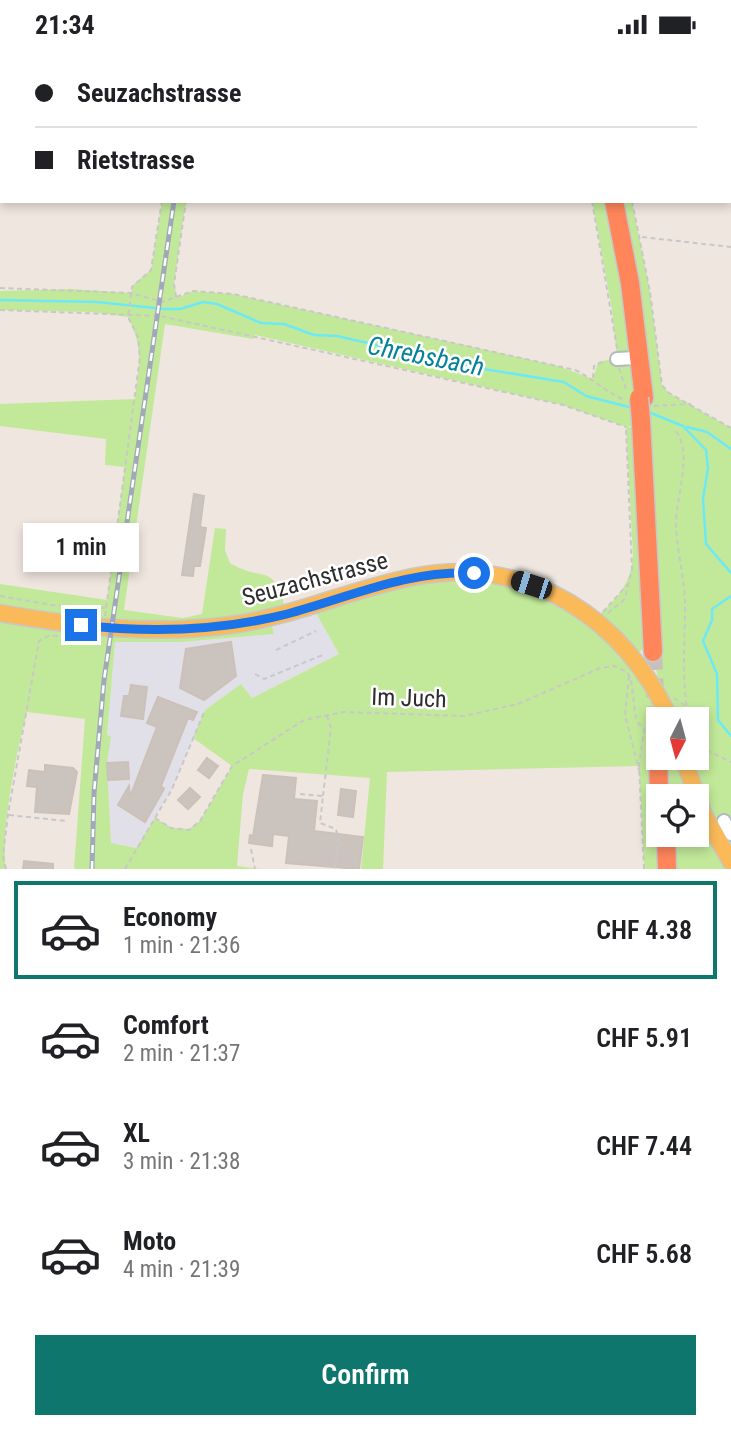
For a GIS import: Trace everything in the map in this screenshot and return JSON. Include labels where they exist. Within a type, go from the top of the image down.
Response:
[{"type":"highway","points":[[608,203],[626,358],[643,421],[656,652]]},
{"type":"highway","points":[[614,203],[632,296],[637,396]]},
{"type":"highway","points":[[664,847],[665,869]]},
{"type":"main road","name":"Seuzachstrasse","points":[[0,613],[120,629],[198,628],[239,624],[287,614],[404,579],[449,573],[512,579],[556,595],[595,619],[615,636],[646,673],[664,707]]},
{"type":"main road","points":[[688,770],[709,826],[731,862]]},
{"type":"lane","points":[[724,821],[731,834]]},
{"type":"path","points":[[0,596],[52,605],[106,608],[140,357],[138,337],[128,317],[131,293],[134,284],[151,270],[162,203]]},
{"type":"path","points":[[177,299],[174,284],[186,203]]},
{"type":"path","points":[[592,203],[612,310],[637,396]]},
{"type":"path","points":[[632,203],[641,237],[662,385],[673,395],[731,428]]},
{"type":"path","points":[[641,237],[731,247]]},
{"type":"path","points":[[0,288],[131,293],[156,302],[177,299],[193,291],[233,293],[558,366],[594,379],[593,370],[598,362],[626,358]]},
{"type":"path","points":[[0,310],[92,312],[128,317],[160,316],[563,405],[626,427],[632,569],[624,590],[595,619]]},
{"type":"path","points":[[676,431],[683,441],[686,457],[680,477],[676,528],[683,576],[683,691],[686,707]]},
{"type":"path","points":[[6,869],[3,856],[8,814],[39,641],[50,635],[93,643],[100,641],[104,620]]},
{"type":"path","points":[[276,650],[316,631]]},
{"type":"path","points":[[255,674],[264,679],[325,654]]},
{"type":"path","name":"Im Juch","points":[[155,818],[172,828],[189,829],[201,821],[232,766],[304,720],[326,715],[383,711],[464,716],[518,704],[600,668],[615,666],[629,676]]},
{"type":"path","points":[[629,676],[636,720],[644,730],[640,771],[644,869]]},
{"type":"path","points":[[629,676],[625,715],[640,771]]},
{"type":"path","points":[[125,869],[172,789],[205,710]]},
{"type":"path","points":[[326,715],[331,728],[320,823],[336,829],[338,838],[335,869]]},
{"type":"path","points":[[709,751],[731,762]]},
{"type":"path","points":[[300,794],[323,796]]},
{"type":"path","points":[[8,814],[66,821]]},
{"type":"path","points":[[251,849],[255,869]]},
{"type":"shaded area","points":[[312,606],[339,654],[252,698],[241,685],[205,710],[172,789],[136,848],[111,843],[107,763],[110,736],[107,735],[115,642],[183,642],[273,634],[269,617]]},
{"type":"green space","points":[[162,203],[186,203],[174,284],[177,298],[193,291],[233,294],[558,366],[593,379],[598,362],[617,358],[612,310],[592,203],[632,203],[650,292],[662,385],[669,393],[731,428],[731,869],[644,869],[639,766],[387,772],[383,869],[361,869],[370,778],[249,769],[243,794],[237,866],[260,869],[74,869],[85,719],[27,712],[7,813],[6,869],[0,869],[0,584],[107,600],[125,467],[105,465],[106,439],[0,426],[0,404],[135,399],[139,357],[128,317],[92,312],[0,310],[0,291],[71,289],[131,293],[134,284],[151,270]],"holes":[[[165,324],[253,339],[255,335],[563,405],[626,427],[632,566],[626,584],[595,619],[492,575],[374,587],[312,606],[339,654],[252,698],[241,684],[205,710],[193,738],[232,766],[200,821],[189,829],[172,828],[155,818],[136,848],[111,843],[107,763],[111,736],[107,735],[115,642],[183,642],[274,634],[270,618],[287,614],[277,585],[272,579],[230,563],[225,550],[226,529],[215,528],[202,614],[183,618],[124,610]],[[641,421],[653,652],[662,700],[632,654],[641,651],[644,646],[643,543],[636,429],[628,427]]]},
{"type":"building","points":[[194,494],[204,496],[200,527],[206,528],[200,566],[194,566],[193,576],[182,575]]},
{"type":"building","points":[[231,642],[236,676],[204,700],[180,688],[186,649]]},
{"type":"building","points":[[131,685],[147,687],[143,719],[121,716],[124,696],[129,696]]},
{"type":"building","points":[[158,697],[197,712],[193,720],[188,718],[161,786],[164,789],[145,822],[118,805],[129,786],[130,797],[157,727],[147,723]]},
{"type":"building","points":[[207,758],[218,766],[209,778],[198,770]]},
{"type":"building","points":[[128,762],[129,779],[108,780],[107,763]]},
{"type":"building","points":[[45,765],[73,768],[77,772],[69,814],[35,812],[37,787],[27,786],[29,770],[45,772]]},
{"type":"building","points":[[263,775],[296,778],[294,799],[317,801],[314,831],[363,837],[359,869],[286,863],[289,836],[273,834],[272,846],[249,843],[250,835],[253,836]]},
{"type":"building","points":[[190,788],[200,797],[188,809],[178,800]]},
{"type":"building","points":[[341,789],[356,791],[353,817],[338,815]]},
{"type":"building","points":[[24,861],[53,864],[53,869],[23,869]]},
{"type":"waterway","name":"Chrebsbach","points":[[0,300],[97,302],[164,309],[180,309],[203,302],[217,304],[261,323],[284,324],[314,335],[337,336],[478,368],[564,382],[586,396],[633,408]]},
{"type":"waterway","name":"Chrebsbach","points":[[646,411],[683,426],[706,450],[708,468],[703,499],[706,544],[731,573]]},
{"type":"waterway","points":[[687,427],[707,432],[731,449]]},
{"type":"waterway","name":"Chrebsbach","points":[[731,596],[712,609],[712,620],[703,641],[717,674],[718,720],[731,736]]},
{"type":"tunnel","points":[[653,652],[656,707]]},
{"type":"railway","points":[[92,869],[94,793],[104,680],[174,203]]},
{"type":"route","points":[[81,625],[162,630],[239,624],[287,614],[404,579],[441,573],[474,573]]}]
